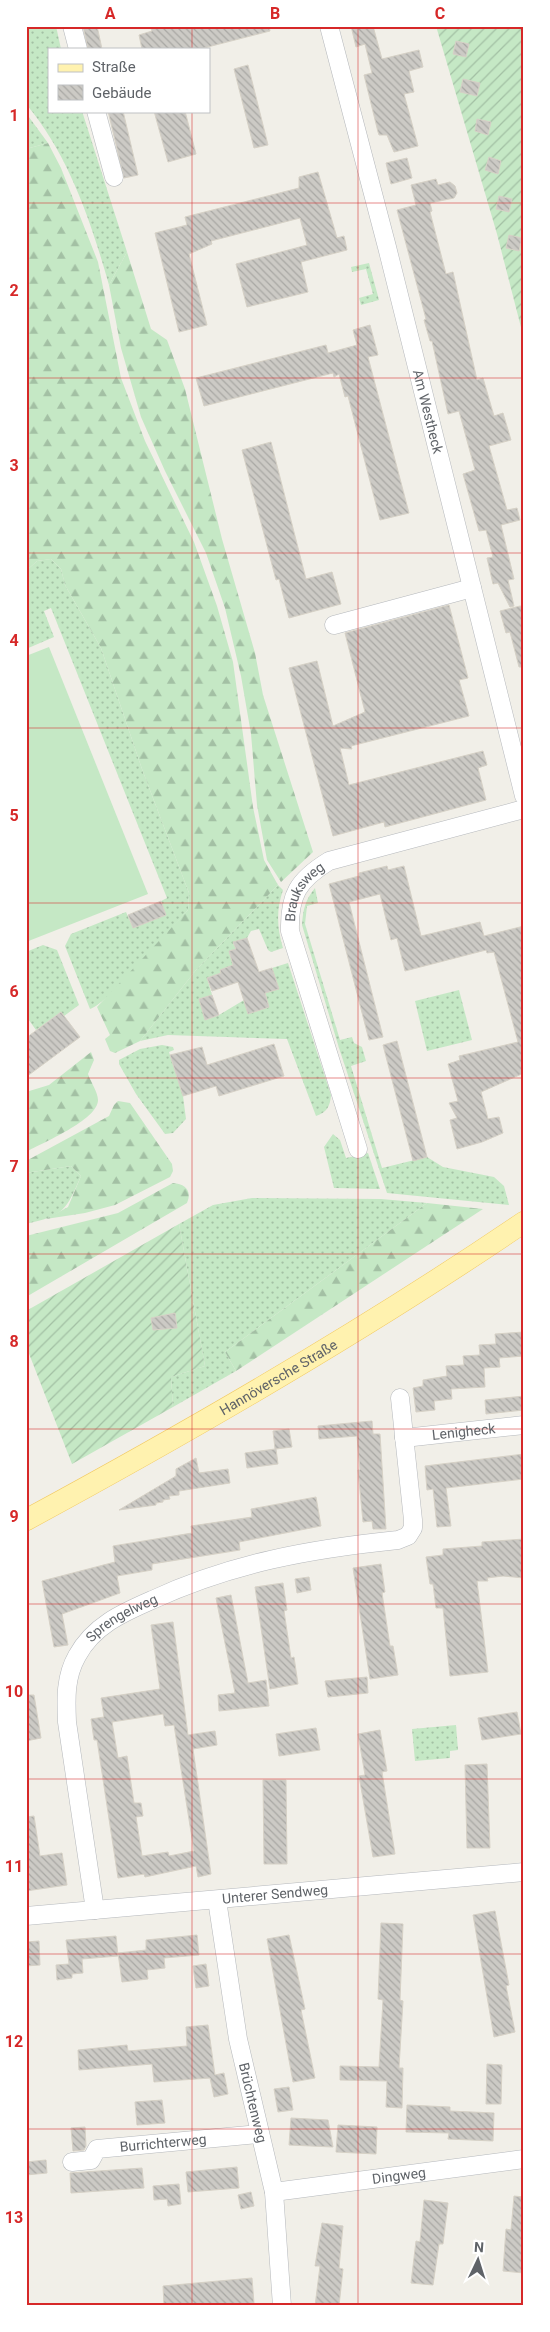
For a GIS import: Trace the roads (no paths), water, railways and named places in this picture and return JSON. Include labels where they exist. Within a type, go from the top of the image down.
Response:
[{"type":"main road","name":"Hannöversche Straße","points":[[26,1520],[162,1446],[301,1364],[524,1222]]},
{"type":"street","points":[[72,26],[78,48]]},
{"type":"street","name":"Am Westheck","points":[[329,26],[391,264],[524,796]]},
{"type":"street","points":[[96,112],[114,176]]},
{"type":"street","points":[[334,624],[472,588]]},
{"type":"street","name":"Brauksweg","points":[[358,1149],[290,931],[292,899],[307,876],[329,862],[524,810]]},
{"type":"street","points":[[400,1398],[404,1438]]},
{"type":"street","name":"Lenigheck","points":[[404,1438],[524,1425]]},
{"type":"street","name":"Sprengelweg","points":[[95,1910],[67,1722],[66,1697],[70,1672],[78,1654],[90,1638],[104,1625],[121,1614],[186,1584],[250,1563],[312,1550],[398,1540],[408,1536],[413,1528],[413,1520],[404,1438]]},
{"type":"street","name":"Unterer Sendweg","points":[[26,1916],[524,1872]]},
{"type":"street","name":"Brüchtenweg","points":[[217,1900],[238,2039],[274,2192],[282,2306]]},
{"type":"street","name":"Burrichterweg","points":[[72,2162],[91,2160],[97,2150],[259,2134]]},
{"type":"street","name":"Dingweg","points":[[274,2192],[524,2159]]}]
